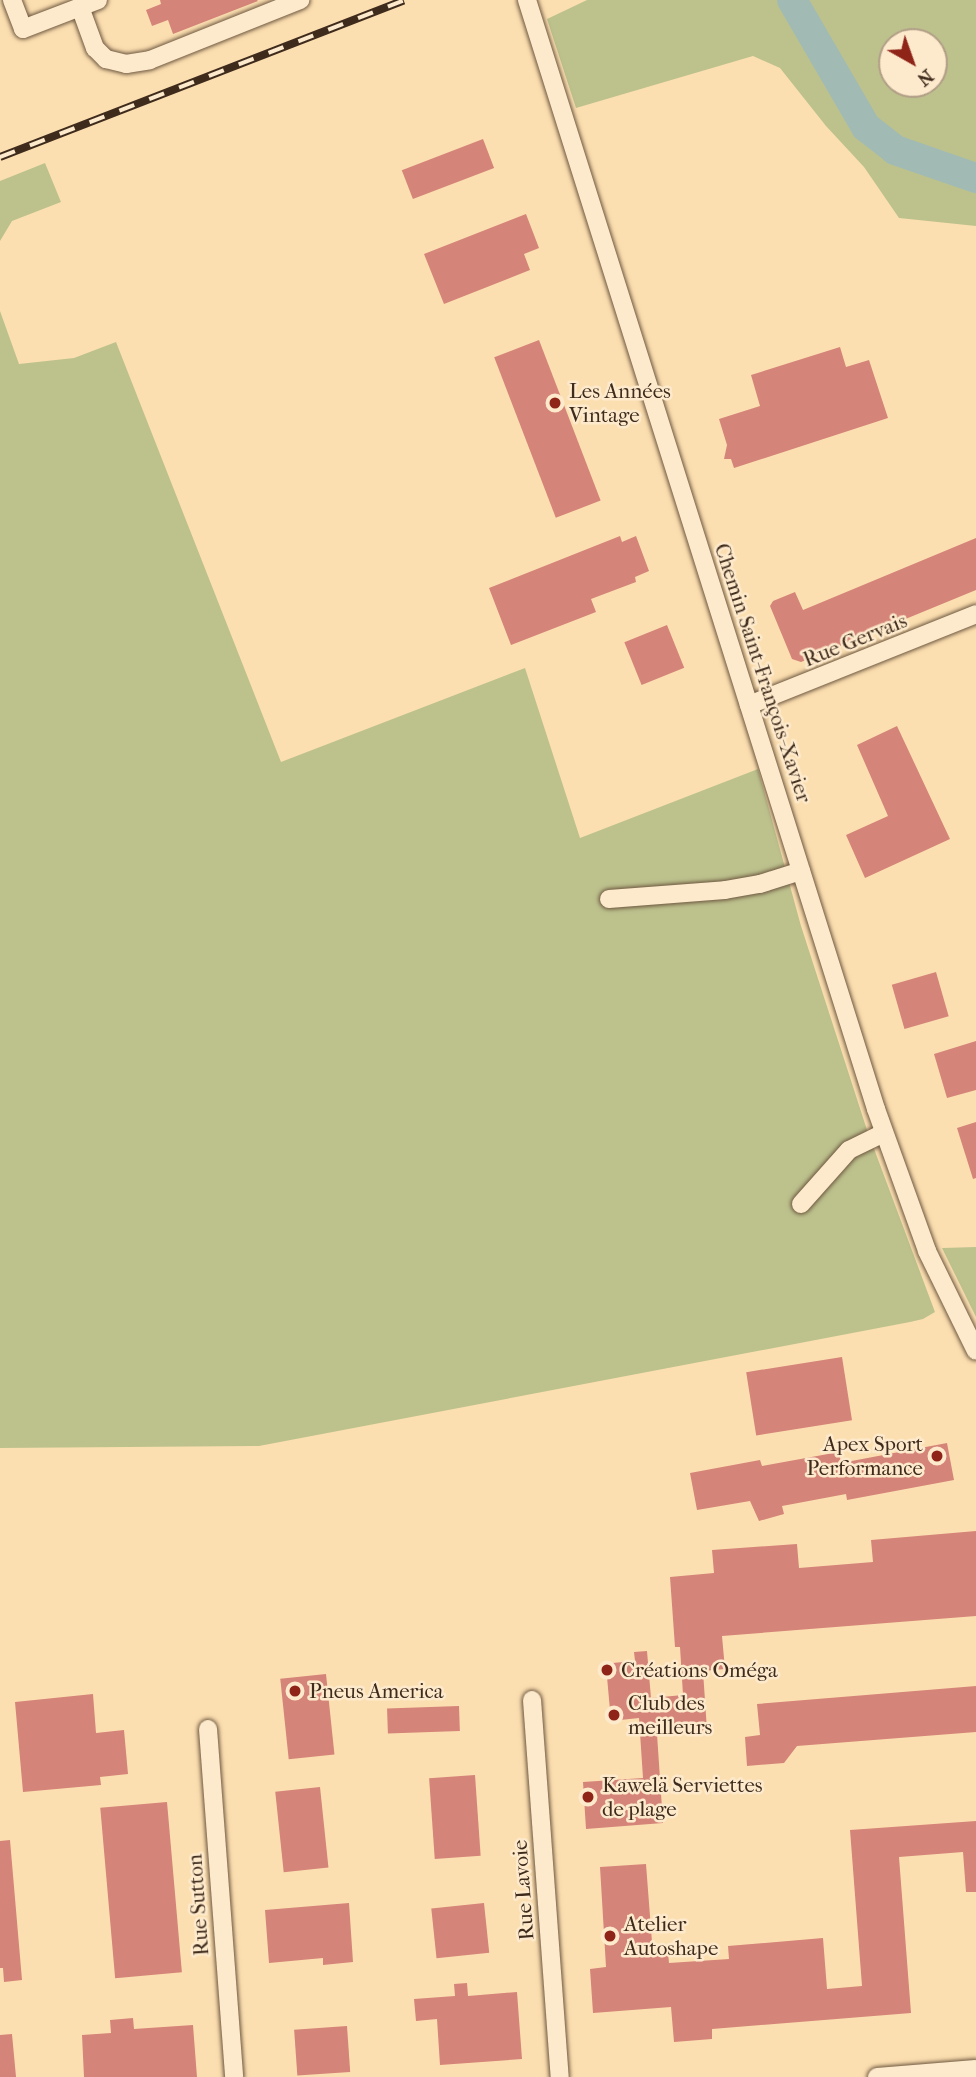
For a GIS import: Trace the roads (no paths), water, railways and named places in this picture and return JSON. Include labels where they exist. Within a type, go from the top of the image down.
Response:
[{"type":"street","points":[[12,0],[23,29],[98,0]]},
{"type":"street","points":[[80,7],[95,48],[106,59],[137,64],[300,0]]},
{"type":"street","name":"Chemin Saint-François-Xavier","points":[[527,0],[884,1133],[927,1251],[976,1352]]},
{"type":"street","name":"Rue Gervais","points":[[749,705],[976,614]]},
{"type":"street","points":[[609,899],[725,890],[760,884],[801,870]]},
{"type":"street","points":[[801,1204],[849,1150],[884,1133]]},
{"type":"street","name":"Rue Lavoie","points":[[533,1700],[560,2077]]},
{"type":"street","name":"Rue Sutton","points":[[208,1729],[234,2077]]},
{"type":"street","points":[[877,2077],[976,2069]]},
{"type":"waterway","points":[[792,0],[866,127],[895,150],[976,178]]},
{"type":"railway","points":[[0,157],[404,0]]},
{"type":"place","name":"Les Années Vintage","points":[[555,403]]},
{"type":"place","name":"Apex Sport Performance","points":[[937,1456]]},
{"type":"place","name":"Créations Oméga","points":[[607,1670]]},
{"type":"place","name":"Pneus America","points":[[295,1691]]},
{"type":"place","name":"Club des meilleurs","points":[[614,1715]]},
{"type":"place","name":"Kawelä Serviettes de plage","points":[[588,1797]]},
{"type":"place","name":"Atelier Autoshape","points":[[610,1936]]}]
